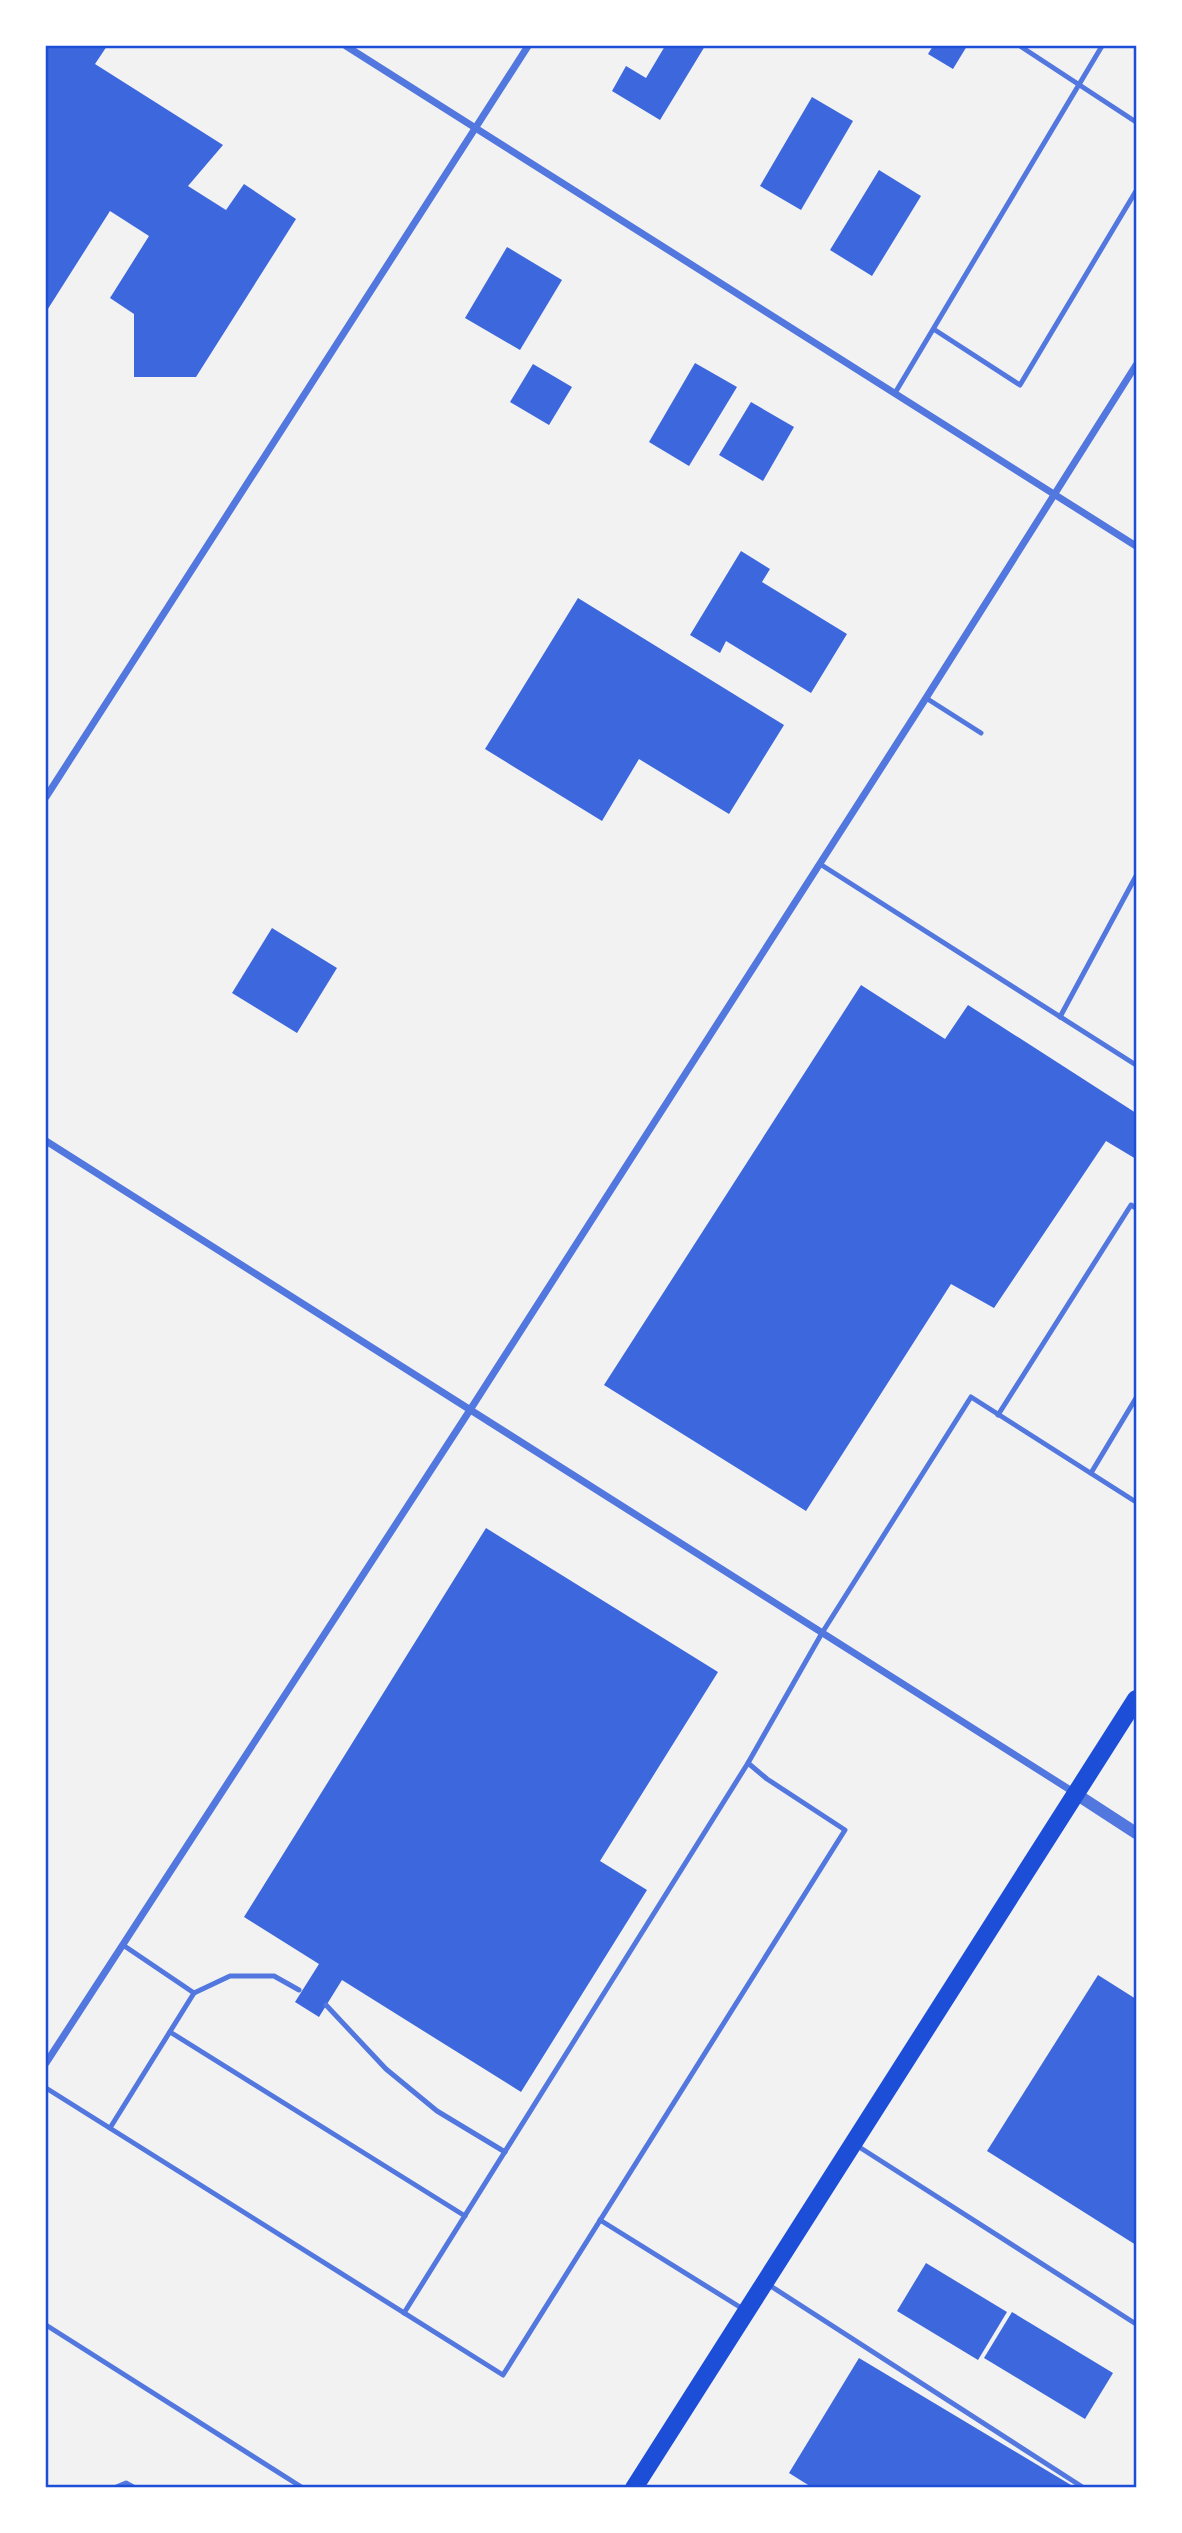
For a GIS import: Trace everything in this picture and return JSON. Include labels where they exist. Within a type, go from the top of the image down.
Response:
[{"type":"main road","points":[[634,2487],[1136,1699]]},
{"type":"street","points":[[346,46],[1136,546]]},
{"type":"street","points":[[46,797],[528,46]]},
{"type":"street","points":[[46,2063],[470,1410],[1136,365]]},
{"type":"street","points":[[46,1141],[1136,1833]]},
{"type":"lane","points":[[1020,46],[1136,122]]},
{"type":"lane","points":[[895,393],[1102,46]]},
{"type":"lane","points":[[935,330],[1020,385],[1136,191]]},
{"type":"lane","points":[[926,698],[981,733]]},
{"type":"lane","points":[[820,864],[1136,1065]]},
{"type":"lane","points":[[1060,1017],[1136,876]]},
{"type":"lane","points":[[998,1415],[1131,1205],[1136,1208]]},
{"type":"lane","points":[[404,2313],[748,1763],[822,1633],[971,1397],[1136,1502]]},
{"type":"lane","points":[[1091,1473],[1136,1398]]},
{"type":"lane","points":[[46,2088],[503,2375],[845,1830],[767,1779],[748,1763]]},
{"type":"lane","points":[[122,1945],[194,1993]]},
{"type":"lane","points":[[110,2128],[194,1993],[230,1976],[274,1976],[299,1990]]},
{"type":"lane","points":[[326,2005],[386,2069],[437,2111],[505,2152]]},
{"type":"lane","points":[[170,2032],[465,2217]]},
{"type":"lane","points":[[853,2143],[1136,2324]]},
{"type":"lane","points":[[600,2220],[746,2311]]},
{"type":"lane","points":[[764,2282],[1084,2487]]},
{"type":"lane","points":[[46,2325],[303,2487]]},
{"type":"lane","points":[[114,2487],[126,2483],[135,2487]]},
{"type":"building","points":[[46,46],[107,46],[95,64],[223,145],[188,186],[226,210],[244,184],[296,219],[196,377],[134,377],[134,314],[110,298],[149,236],[110,211],[46,312]]},
{"type":"building","points":[[665,46],[705,46],[660,120],[612,91],[626,66],[646,78]]},
{"type":"building","points":[[933,46],[967,46],[953,69],[928,54]]},
{"type":"building","points":[[812,97],[853,121],[801,210],[760,186]]},
{"type":"building","points":[[879,170],[921,196],[872,276],[830,250]]},
{"type":"building","points":[[507,247],[562,280],[520,350],[465,318]]},
{"type":"building","points":[[695,363],[737,387],[689,466],[649,442]]},
{"type":"building","points":[[533,364],[572,387],[549,425],[510,402]]},
{"type":"building","points":[[751,402],[794,427],[763,481],[719,455]]},
{"type":"building","points":[[741,551],[770,569],[762,582],[847,634],[811,693],[726,641],[720,653],[690,635]]},
{"type":"building","points":[[578,598],[784,725],[729,814],[639,759],[602,821],[485,749]]},
{"type":"building","points":[[272,928],[337,968],[297,1033],[232,993]]},
{"type":"building","points":[[861,985],[945,1039],[968,1005],[1136,1113],[1136,1159],[1106,1141],[994,1308],[951,1284],[806,1511],[604,1385]]},
{"type":"building","points":[[486,1528],[718,1672],[600,1861],[647,1890],[521,2092],[342,1980],[319,2017],[295,2002],[319,1964],[244,1917]]},
{"type":"building","points":[[1098,1975],[1136,1999],[1136,2245],[987,2151]]},
{"type":"building","points":[[926,2263],[1007,2312],[978,2360],[897,2311]]},
{"type":"building","points":[[1012,2312],[1113,2373],[1085,2419],[984,2358]]},
{"type":"building","points":[[859,2358],[1076,2488],[813,2488],[789,2473]]}]
